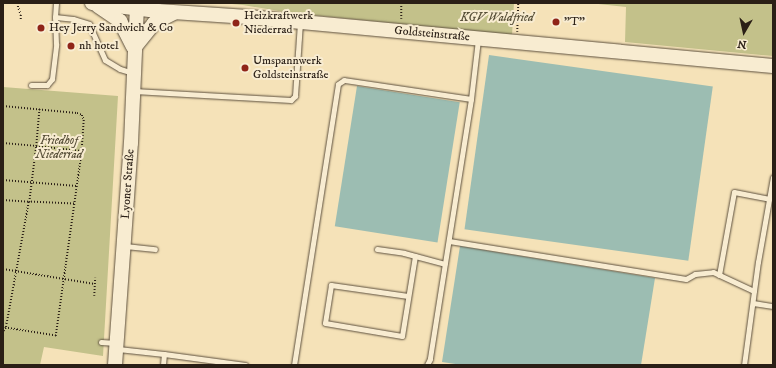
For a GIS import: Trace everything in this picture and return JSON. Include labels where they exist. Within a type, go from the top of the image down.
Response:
[{"type":"street","points":[[100,4],[120,21],[134,48],[154,23],[174,13],[162,3]]},
{"type":"street","name":"Goldsteinstraße","points":[[100,4],[136,6],[174,13],[301,22],[773,66]]},
{"type":"street","name":"Lyoner Straße","points":[[115,365],[131,143],[136,6]]},
{"type":"lane","points":[[31,85],[47,85],[52,79],[56,44],[56,3]]},
{"type":"lane","points":[[55,17],[73,19],[89,24],[105,60],[120,69],[133,73]]},
{"type":"lane","points":[[132,91],[291,100],[295,96],[301,22]]},
{"type":"lane","points":[[427,365],[430,359],[449,241],[471,99],[478,38]]},
{"type":"lane","points":[[294,365],[338,84],[344,80],[471,99]]},
{"type":"lane","points":[[744,365],[754,291],[773,178]]},
{"type":"lane","points":[[719,275],[734,192],[769,199]]},
{"type":"lane","points":[[449,241],[686,279],[695,274],[713,272],[754,291]]},
{"type":"lane","points":[[124,246],[155,249]]},
{"type":"lane","points":[[377,249],[415,256],[445,264]]},
{"type":"lane","points":[[408,296],[331,285],[326,323],[402,336],[415,256]]},
{"type":"lane","points":[[753,304],[773,306]]},
{"type":"lane","points":[[101,342],[164,354],[245,365]]},
{"type":"lane","points":[[163,365],[164,354]]},
{"type":"path","points":[[400,31],[401,3]]},
{"type":"path","points":[[516,42],[518,3]]},
{"type":"path","points":[[18,6],[21,21]]},
{"type":"path","points":[[3,106],[77,113],[82,115],[84,120],[82,151],[56,336],[6,328]]},
{"type":"path","points":[[3,332],[6,328],[15,271],[29,202],[39,110]]},
{"type":"path","points":[[3,142],[82,151]]},
{"type":"path","points":[[3,180],[77,186]]},
{"type":"path","points":[[3,200],[74,204]]},
{"type":"path","points":[[3,269],[95,284]]},
{"type":"path","points":[[94,296],[95,278]]},
{"type":"green space","name":"KGV Waldfried","points":[[221,3],[514,3],[512,35],[291,13]]},
{"type":"green space","points":[[589,3],[773,3],[773,56],[625,42],[626,7]]},
{"type":"green space","name":"Friedhof Niederrad","points":[[3,87],[118,96],[103,356],[44,347],[40,365],[3,365]]},
{"type":"water","points":[[489,55],[713,86],[688,261],[465,229]]},
{"type":"water","points":[[357,86],[460,102],[438,243],[335,226]]},
{"type":"water","points":[[460,246],[655,278],[641,365],[462,365],[442,362]]},
{"type":"place","name":"\"T\"","points":[[556,22]]},
{"type":"place","name":"Heizkraftwerk Niederrad","points":[[236,23]]},
{"type":"place","name":"Hey Jerry Sandwich & Co","points":[[41,28]]},
{"type":"place","name":"nh hotel","points":[[71,46]]},
{"type":"place","name":"Umspannwerk Goldsteinstraße","points":[[245,68]]}]
